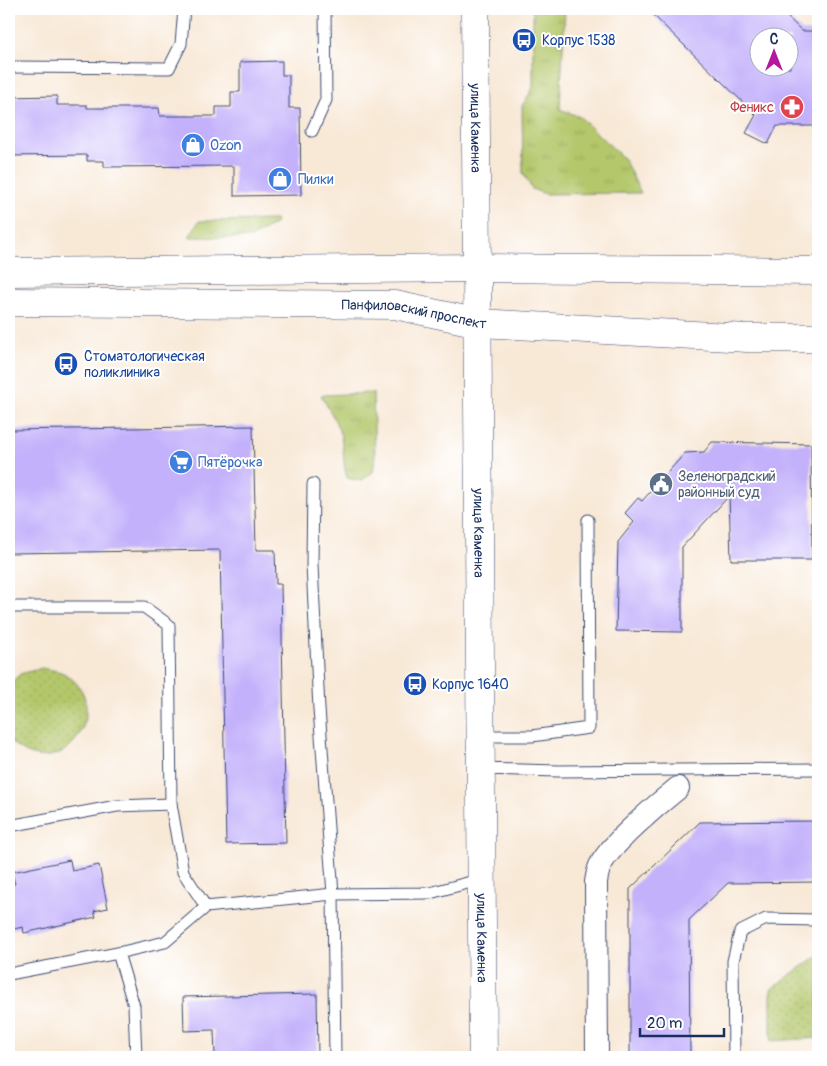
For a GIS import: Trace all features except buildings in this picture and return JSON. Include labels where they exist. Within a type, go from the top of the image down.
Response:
[{"type":"main road","name":"улица Каменка","points":[[476,9],[483,1057]]},
{"type":"main road","points":[[9,272],[478,268],[818,271]]},
{"type":"main road","name":"Панфиловский проспект","points":[[9,302],[395,306],[479,323],[747,338],[818,338]]},
{"type":"street","points":[[597,1057],[596,882],[600,865],[610,852],[658,803],[678,788]]},
{"type":"lane","points":[[9,67],[169,68],[181,44],[184,9]]},
{"type":"lane","points":[[312,131],[326,100],[325,9]]},
{"type":"lane","points":[[313,484],[312,565],[318,699],[333,894],[335,1057]]},
{"type":"lane","points":[[481,736],[532,736],[589,728],[588,520]]},
{"type":"lane","points":[[9,607],[144,607],[169,625],[171,804],[183,872],[206,907]]},
{"type":"lane","points":[[481,768],[559,771],[818,769]]},
{"type":"lane","points":[[9,826],[117,806],[171,804]]},
{"type":"lane","points":[[9,974],[165,942],[206,907],[333,894],[430,893],[482,879]]},
{"type":"lane","points":[[734,1057],[733,961],[740,932],[766,919],[818,920]]},
{"type":"lane","points":[[118,953],[134,1006],[136,1057]]},
{"type":"green space","points":[[533,9],[565,9],[560,109],[580,117],[624,159],[641,193],[545,194],[532,189],[523,173],[522,106],[533,88]]},
{"type":"green space","points":[[275,220],[276,223],[251,238],[189,237],[199,221]]},
{"type":"green space","points":[[373,393],[375,458],[373,472],[361,481],[347,478],[341,435],[321,395]]},
{"type":"green space","points":[[42,668],[65,674],[80,688],[86,705],[85,722],[77,738],[64,751],[48,756],[29,754],[9,740],[9,685],[20,674]]},
{"type":"green space","points":[[816,956],[818,957],[818,1038],[771,1041],[771,989]]},
{"type":"place","name":"Корпус 1538","points":[[524,40]]},
{"type":"place","name":"Феникс","points":[[792,107]]},
{"type":"place","name":"Ozon","points":[[193,145]]},
{"type":"place","name":"Пилки","points":[[280,179]]},
{"type":"place","name":"Стоматологическая поликлиника","points":[[66,364]]},
{"type":"place","name":"Пятёрочка","points":[[181,462]]},
{"type":"place","name":"Зеленоградский районный суд","points":[[661,484]]},
{"type":"place","name":"Корпус 1640","points":[[415,684]]}]
